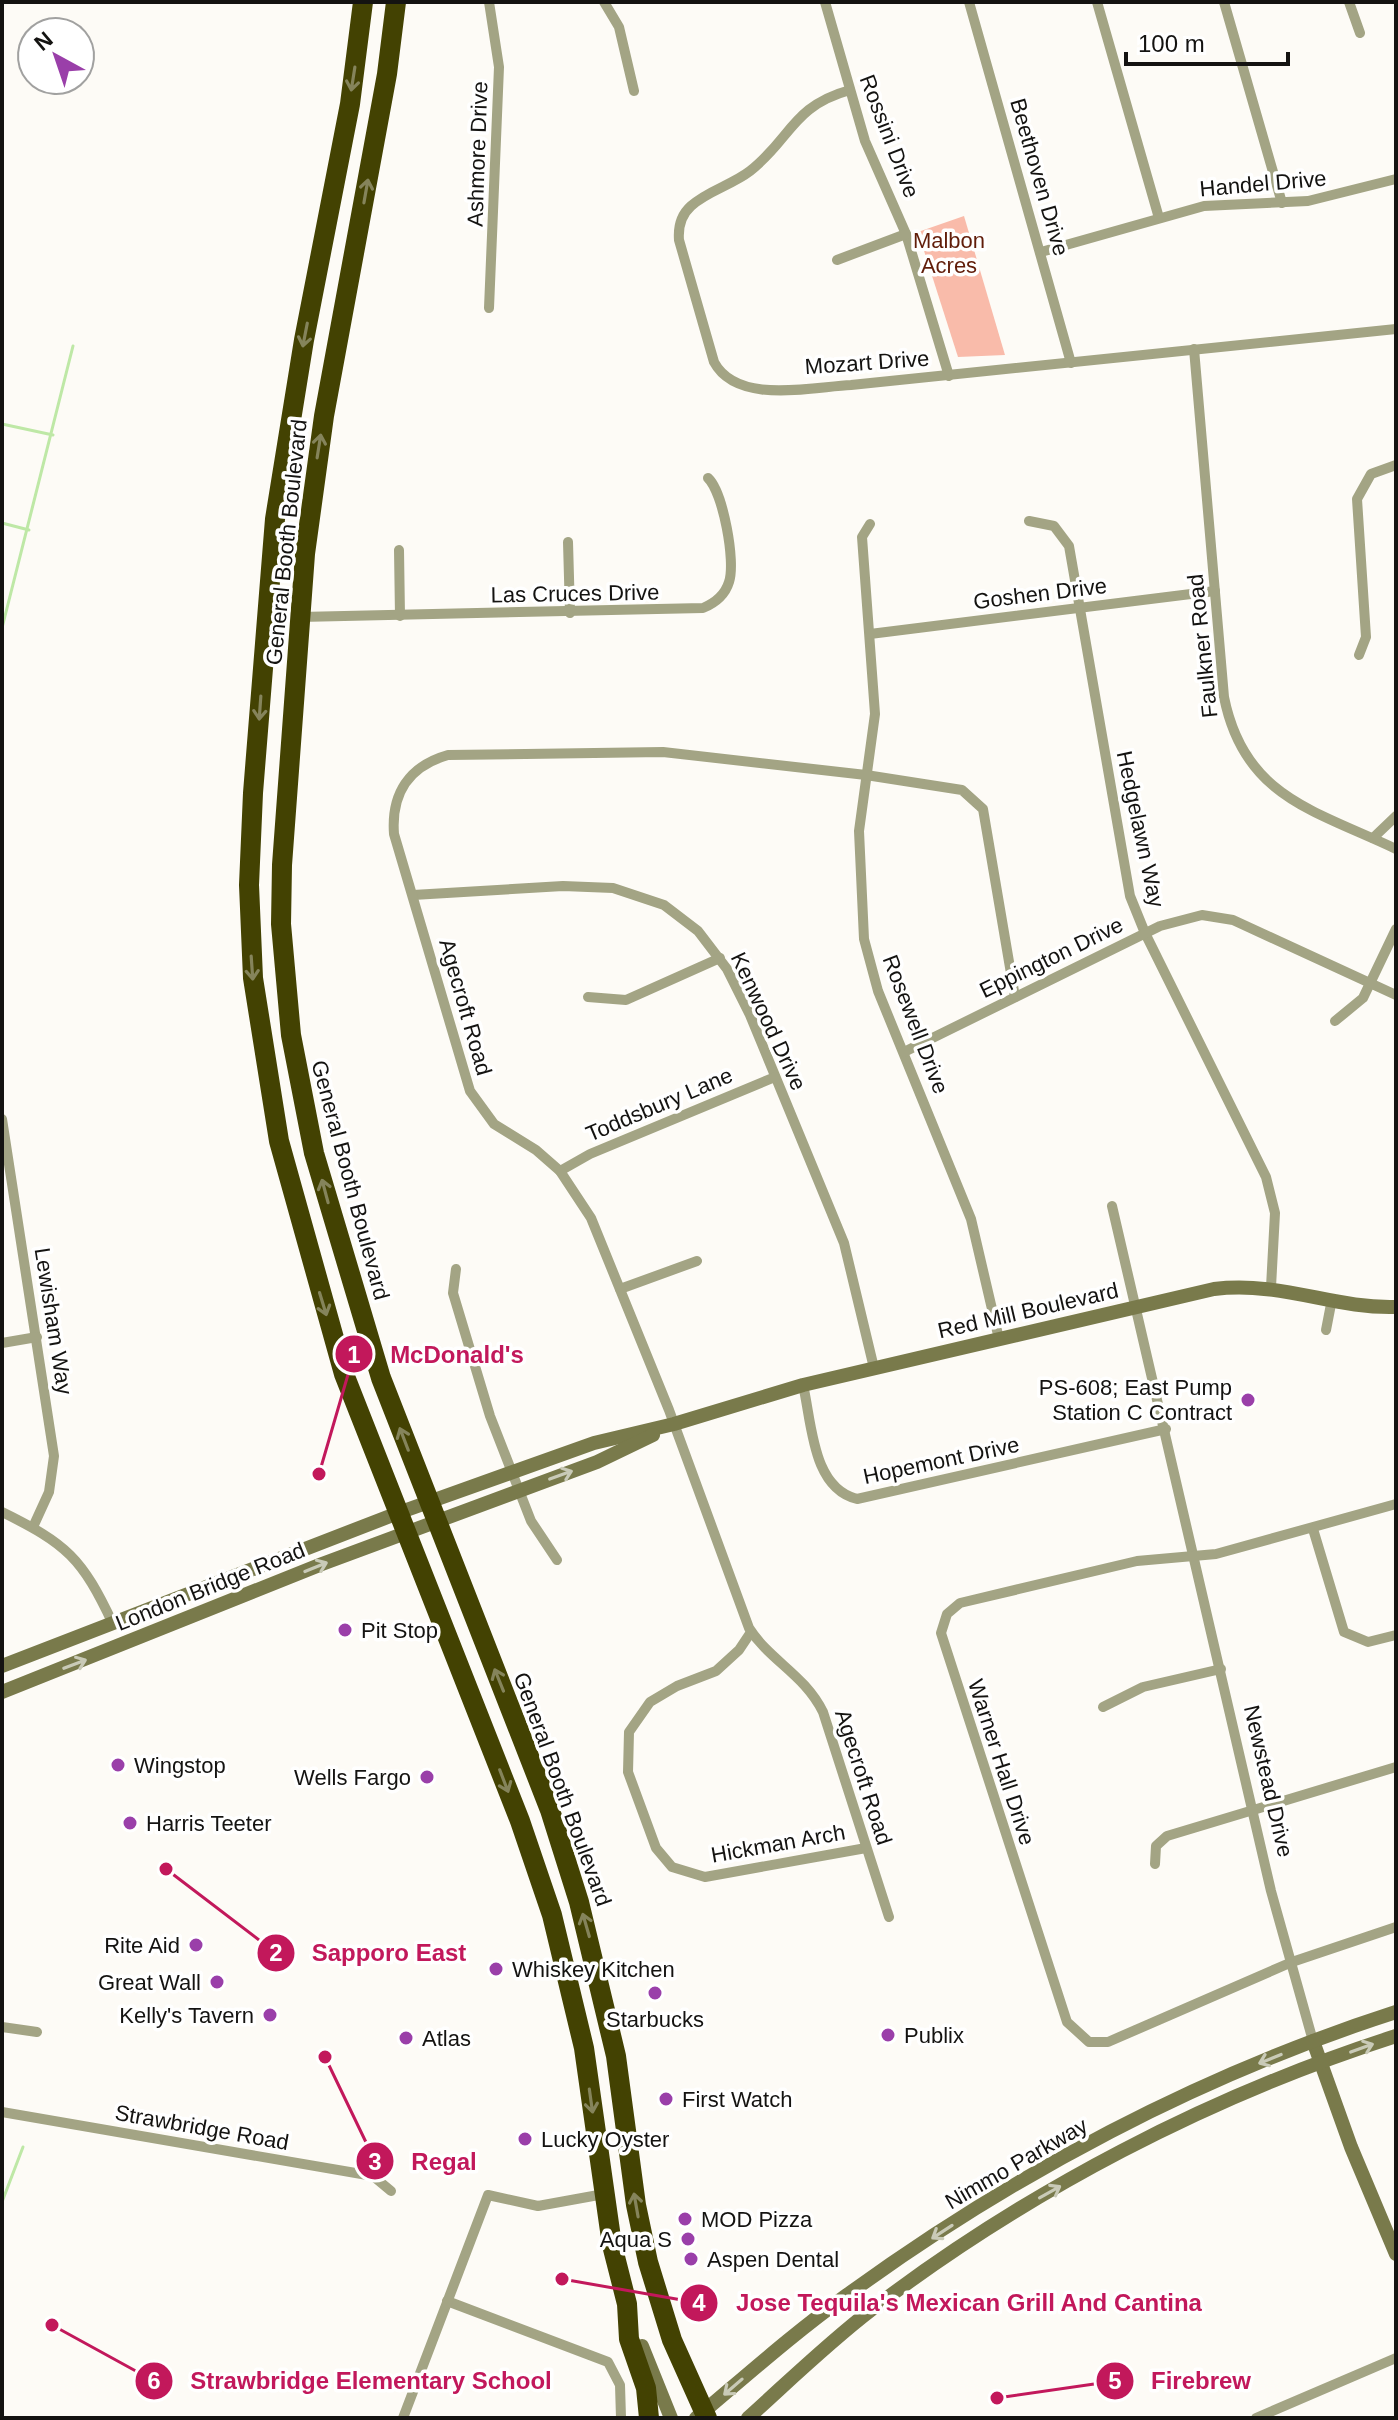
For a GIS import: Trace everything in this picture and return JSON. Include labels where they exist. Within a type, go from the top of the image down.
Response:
[{"type":"highway","name":"General Booth Boulevard","points":[[363,2],[350,104],[304,340],[275,519],[253,793],[250,926],[259,1033],[279,1141],[344,1374],[520,1821],[562,1957],[584,2048],[604,2194],[627,2304]]},
{"type":"highway","name":"General Booth Boulevard","points":[[396,2],[387,74],[324,416],[300,617],[282,865],[281,924],[291,1035],[305,1112],[332,1217],[381,1378],[550,1810],[590,1939],[616,2056],[636,2205],[648,2262],[672,2340],[702,2416]]},
{"type":"highway","points":[[562,1957],[582,1993],[595,2048],[601,2056],[616,2056]]},
{"type":"highway","points":[[627,2304],[629,2339],[646,2388],[649,2418]]},
{"type":"main road","name":"Red Mill Boulevard","points":[[431,1511],[511,1472],[594,1443],[674,1424],[803,1385],[1214,1289],[1271,1287],[1396,1307]]},
{"type":"main road","name":"Red Mill Boulevard","points":[[431,1511],[518,1490],[597,1462],[674,1424]]},
{"type":"main road","name":"London Bridge Road","points":[[2,1666],[398,1513],[431,1511]]},
{"type":"main road","name":"London Bridge Road","points":[[2,1692],[405,1532],[431,1511]]},
{"type":"main road","name":"Nimmo Parkway","points":[[702,2416],[844,2297],[1018,2184],[1166,2105],[1313,2041],[1396,2012]]},
{"type":"main road","name":"Nimmo Parkway","points":[[748,2418],[868,2312],[983,2232],[1164,2131],[1319,2064],[1396,2036]]},
{"type":"main road","name":"Newstead Drive","points":[[1313,2041],[1319,2064],[1396,2254]]},
{"type":"main road","name":"General Booth Boulevard","points":[[627,2304],[671,2418]]},
{"type":"main road","points":[[759,2418],[766,2402]]},
{"type":"street","name":"Ashmore Drive","points":[[489,2],[499,67],[489,308]]},
{"type":"street","points":[[604,2],[619,27],[634,91]]},
{"type":"street","name":"Rossini Drive","points":[[825,2],[865,141],[906,234],[949,376]]},
{"type":"street","name":"Beethoven Drive","points":[[969,2],[1071,363]]},
{"type":"street","points":[[1097,2],[1159,218]]},
{"type":"street","points":[[1224,2],[1282,203]]},
{"type":"street","points":[[1349,2],[1360,33]]},
{"type":"street","name":"Mozart Drive","points":[[850,90],[826,97],[802,113],[754,168],[699,200],[681,221],[679,240],[714,362],[730,381],[760,388],[851,385],[1396,329]]},
{"type":"street","name":"Handel Drive","points":[[1041,252],[1223,203],[1282,203],[1344,194],[1396,179]]},
{"type":"street","points":[[837,260],[906,234]]},
{"type":"street","name":"Faulkner Road","points":[[1194,349],[1224,697],[1236,743],[1245,758],[1286,796],[1396,849]]},
{"type":"street","points":[[1359,655],[1366,637],[1357,499],[1371,474],[1396,465]]},
{"type":"street","name":"Las Cruces Drive","points":[[300,617],[693,611],[720,597],[729,583],[730,564],[720,495],[708,478]]},
{"type":"street","name":"Hedgelawn Way","points":[[1029,521],[1054,526],[1067,541],[1130,896],[1145,933],[1266,1177],[1275,1213],[1271,1287]]},
{"type":"street","name":"Rosewell Drive","points":[[870,524],[862,537],[875,714],[858,867],[864,939],[878,991],[971,1219],[999,1339]]},
{"type":"street","points":[[568,542],[570,613]]},
{"type":"street","points":[[399,550],[400,616]]},
{"type":"street","name":"Goshen Drive","points":[[870,634],[1215,591]]},
{"type":"street","name":"Agecroft Road","points":[[889,1917],[816,1697],[798,1675],[751,1632],[674,1424],[591,1218],[560,1171],[494,1124],[474,1099],[462,1069],[394,834],[399,792],[413,773],[448,755],[663,752],[955,788],[978,801],[988,835],[1015,997]]},
{"type":"street","points":[[1373,838],[1396,816]]},
{"type":"street","name":"Kenwood Drive","points":[[413,895],[563,886],[632,892],[681,916],[720,958],[750,1015],[844,1243],[874,1368]]},
{"type":"street","name":"Eppington Drive","points":[[904,1052],[1145,933],[1186,916],[1218,916],[1396,995]]},
{"type":"street","points":[[1335,1021],[1356,1008],[1396,929]]},
{"type":"street","points":[[588,997],[626,1000],[720,958]]},
{"type":"street","name":"Toddsbury Lane","points":[[560,1171],[590,1154],[775,1077]]},
{"type":"street","name":"Lewisham Way","points":[[2,1119],[54,1456],[49,1492],[33,1527]]},
{"type":"street","name":"Newstead Drive","points":[[1112,1206],[1254,1811],[1313,2041]]},
{"type":"street","points":[[620,1289],[697,1261]]},
{"type":"street","points":[[456,1269],[453,1293],[511,1472],[531,1521],[557,1560]]},
{"type":"street","points":[[1326,1330],[1332,1299]]},
{"type":"street","points":[[2,1343],[37,1337]]},
{"type":"street","name":"Hopemont Drive","points":[[803,1385],[824,1472],[837,1491],[857,1499],[1166,1429]]},
{"type":"street","name":"Warner Hall Drive","points":[[1396,1504],[1313,1529],[1195,1557],[1137,1561],[960,1603],[943,1622],[945,1651],[1035,1931],[1072,2031],[1089,2042],[1108,2042],[1292,1962],[1396,1927]]},
{"type":"street","points":[[2,1512],[54,1540],[83,1566],[113,1624]]},
{"type":"street","points":[[1313,1529],[1344,1632],[1368,1642],[1396,1635]]},
{"type":"street","name":"Hickman Arch","points":[[751,1632],[739,1650],[716,1671],[677,1686],[650,1702],[629,1732],[628,1772],[656,1848],[672,1867],[705,1877],[866,1848]]},
{"type":"street","points":[[1103,1707],[1143,1687],[1221,1669]]},
{"type":"street","points":[[1155,1864],[1156,1846],[1167,1836],[1396,1767]]},
{"type":"street","points":[[2,2027],[37,2032]]},
{"type":"street","name":"Strawbridge Road","points":[[2,2112],[373,2176],[391,2191]]},
{"type":"street","points":[[403,2418],[488,2195],[538,2206],[604,2194]]},
{"type":"street","points":[[447,2301],[608,2362],[620,2385],[621,2418]]},
{"type":"street","points":[[1256,2418],[1396,2358]]},
{"type":"green space","name":"Malbon Acres","points":[[964,216],[1005,355],[958,357],[918,232]]},
{"type":"waterway","points":[[2,628],[73,346]]},
{"type":"waterway","points":[[2,424],[53,435]]},
{"type":"waterway","points":[[2,523],[29,530]]},
{"type":"waterway","points":[[2,2202],[23,2147]]},
{"type":"place","name":"PS-608; East Pump Station C Contract","points":[[1248,1400]]},
{"type":"place","name":"McDonald's","points":[[319,1474]]},
{"type":"place","name":"Pit Stop","points":[[345,1630]]},
{"type":"place","name":"Wingstop","points":[[118,1765]]},
{"type":"place","name":"Wells Fargo","points":[[427,1777]]},
{"type":"place","name":"Harris Teeter","points":[[130,1823]]},
{"type":"place","name":"Sapporo East","points":[[166,1869]]},
{"type":"place","name":"Rite Aid","points":[[196,1945]]},
{"type":"place","name":"Whiskey Kitchen","points":[[496,1969]]},
{"type":"place","name":"Great Wall","points":[[217,1982]]},
{"type":"place","name":"Starbucks","points":[[655,1993]]},
{"type":"place","name":"Kelly's Tavern","points":[[270,2015]]},
{"type":"place","name":"Publix","points":[[888,2035]]},
{"type":"place","name":"Atlas","points":[[406,2038]]},
{"type":"place","name":"Regal","points":[[325,2057]]},
{"type":"place","name":"First Watch","points":[[666,2099]]},
{"type":"place","name":"Lucky Oyster","points":[[525,2139]]},
{"type":"place","name":"MOD Pizza","points":[[685,2219]]},
{"type":"place","name":"Aqua S","points":[[688,2239]]},
{"type":"place","name":"Aspen Dental","points":[[691,2259]]},
{"type":"place","name":"Jose Tequila's Mexican Grill And Cantina","points":[[562,2279]]},
{"type":"place","name":"Strawbridge Elementary School","points":[[52,2325]]},
{"type":"place","name":"Firebrew","points":[[997,2398]]}]
